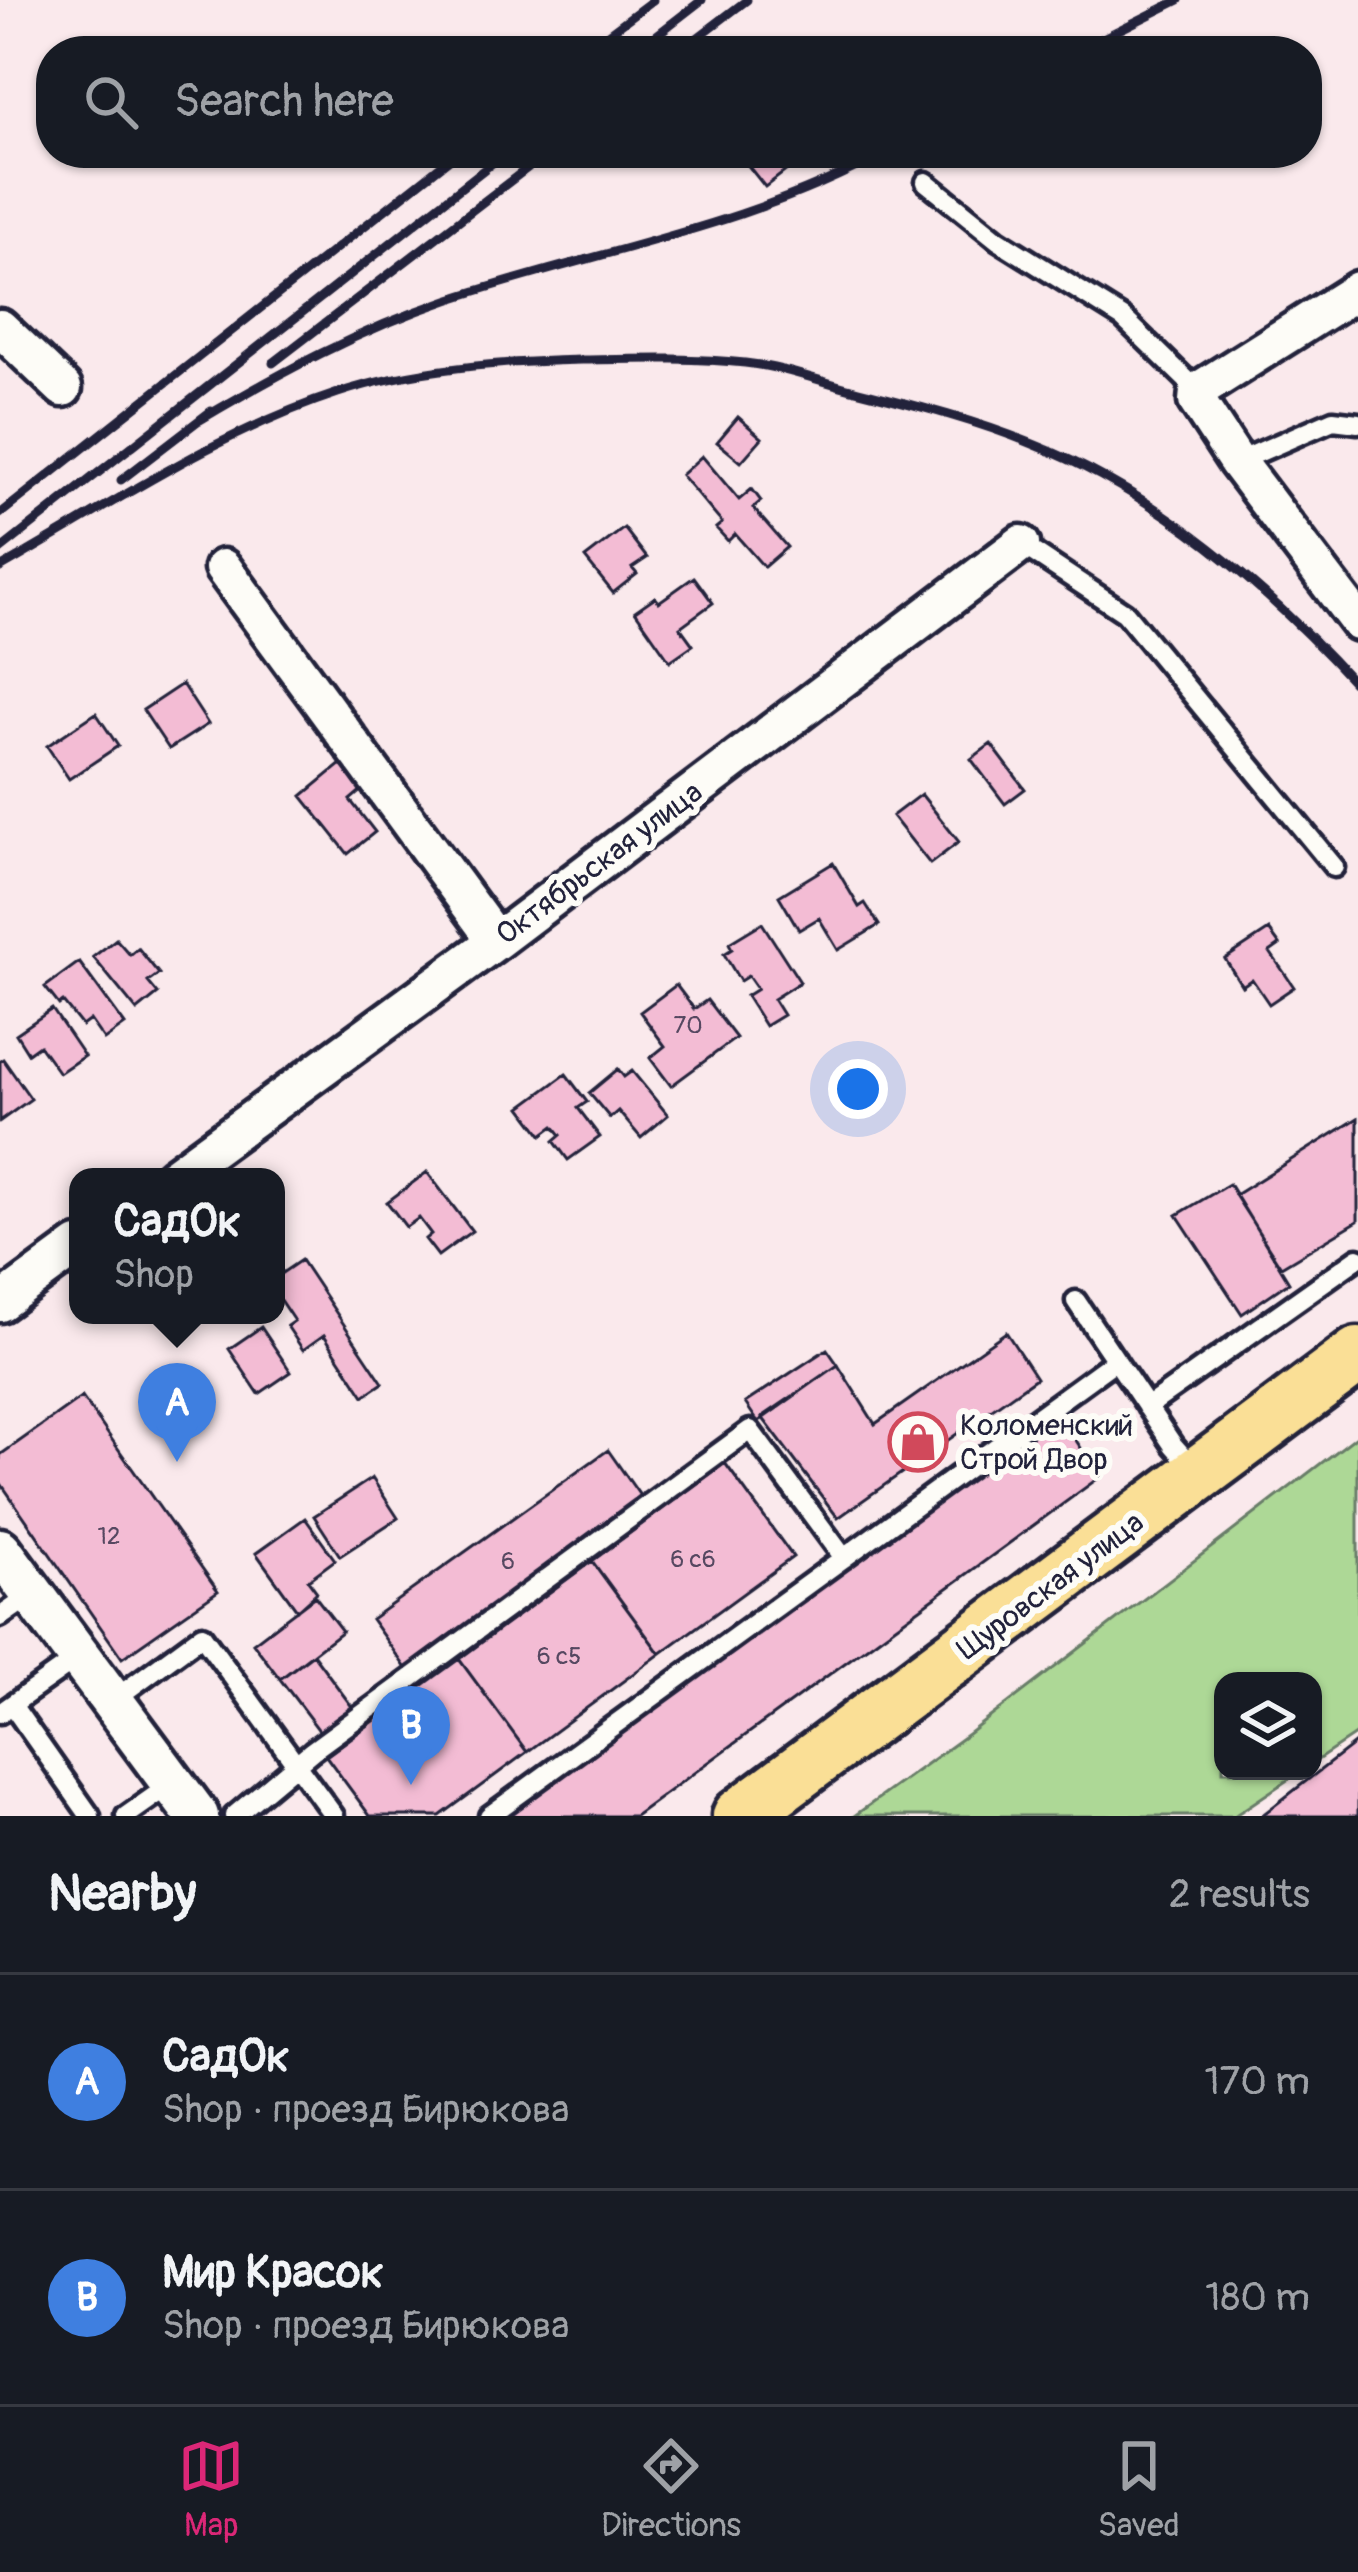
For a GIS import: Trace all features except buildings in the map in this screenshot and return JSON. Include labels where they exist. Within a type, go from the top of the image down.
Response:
[{"type":"main road","name":"Щуровская улица","points":[[740,1816],[1358,1355]]},
{"type":"street","points":[[1358,290],[1198,391],[1197,400],[1237,462],[1358,622]]},
{"type":"street","points":[[0,328],[63,388]]},
{"type":"street","name":"Октябрьская улица","points":[[185,1168],[496,941],[1021,544]]},
{"type":"street","points":[[224,568],[496,941]]},
{"type":"street","points":[[0,1303],[69,1253]]},
{"type":"street","points":[[0,1550],[16,1606],[80,1657],[185,1800]]},
{"type":"lane","points":[[926,182],[998,240],[1123,318],[1198,391]]},
{"type":"lane","points":[[1237,462],[1333,420],[1358,424]]},
{"type":"lane","points":[[1021,544],[1125,613],[1334,867]]},
{"type":"lane","points":[[1148,1407],[1358,1258]]},
{"type":"lane","points":[[1076,1300],[1199,1475]]},
{"type":"lane","points":[[489,1816],[1116,1360]]},
{"type":"lane","points":[[234,1816],[296,1764],[750,1430],[844,1558]]},
{"type":"lane","points":[[112,1701],[202,1635],[334,1816]]},
{"type":"lane","points":[[80,1657],[6,1709],[90,1816]]},
{"type":"lane","points":[[126,1816],[185,1800]]},
{"type":"green space","points":[[1358,1435],[1358,1733],[1322,1757],[1322,1672],[1214,1672],[1214,1780],[1288,1780],[1234,1816],[854,1816]]},
{"type":"railway","points":[[605,36],[653,0]]},
{"type":"railway","points":[[655,36],[702,0]]},
{"type":"railway","points":[[700,36],[747,0]]},
{"type":"railway","points":[[1107,36],[1179,0]]},
{"type":"railway","points":[[0,514],[438,168]]},
{"type":"railway","points":[[0,550],[486,168]]},
{"type":"railway","points":[[273,363],[527,168]]},
{"type":"railway","points":[[200,420],[321,354],[415,312],[724,219],[854,168]]},
{"type":"railway","points":[[0,568],[207,449],[293,409],[367,384],[520,362],[725,361],[774,368],[948,415],[1080,465],[1125,489],[1209,547],[1287,614],[1358,687]]},
{"type":"railway","points":[[121,480],[211,411]]},
{"type":"place","name":"Коломенский Строй Двор","points":[[918,1442]]},
{"type":"place","name":"СадОк","points":[[177,1462]]},
{"type":"place","name":"Мир Красок","points":[[411,1785]]}]
